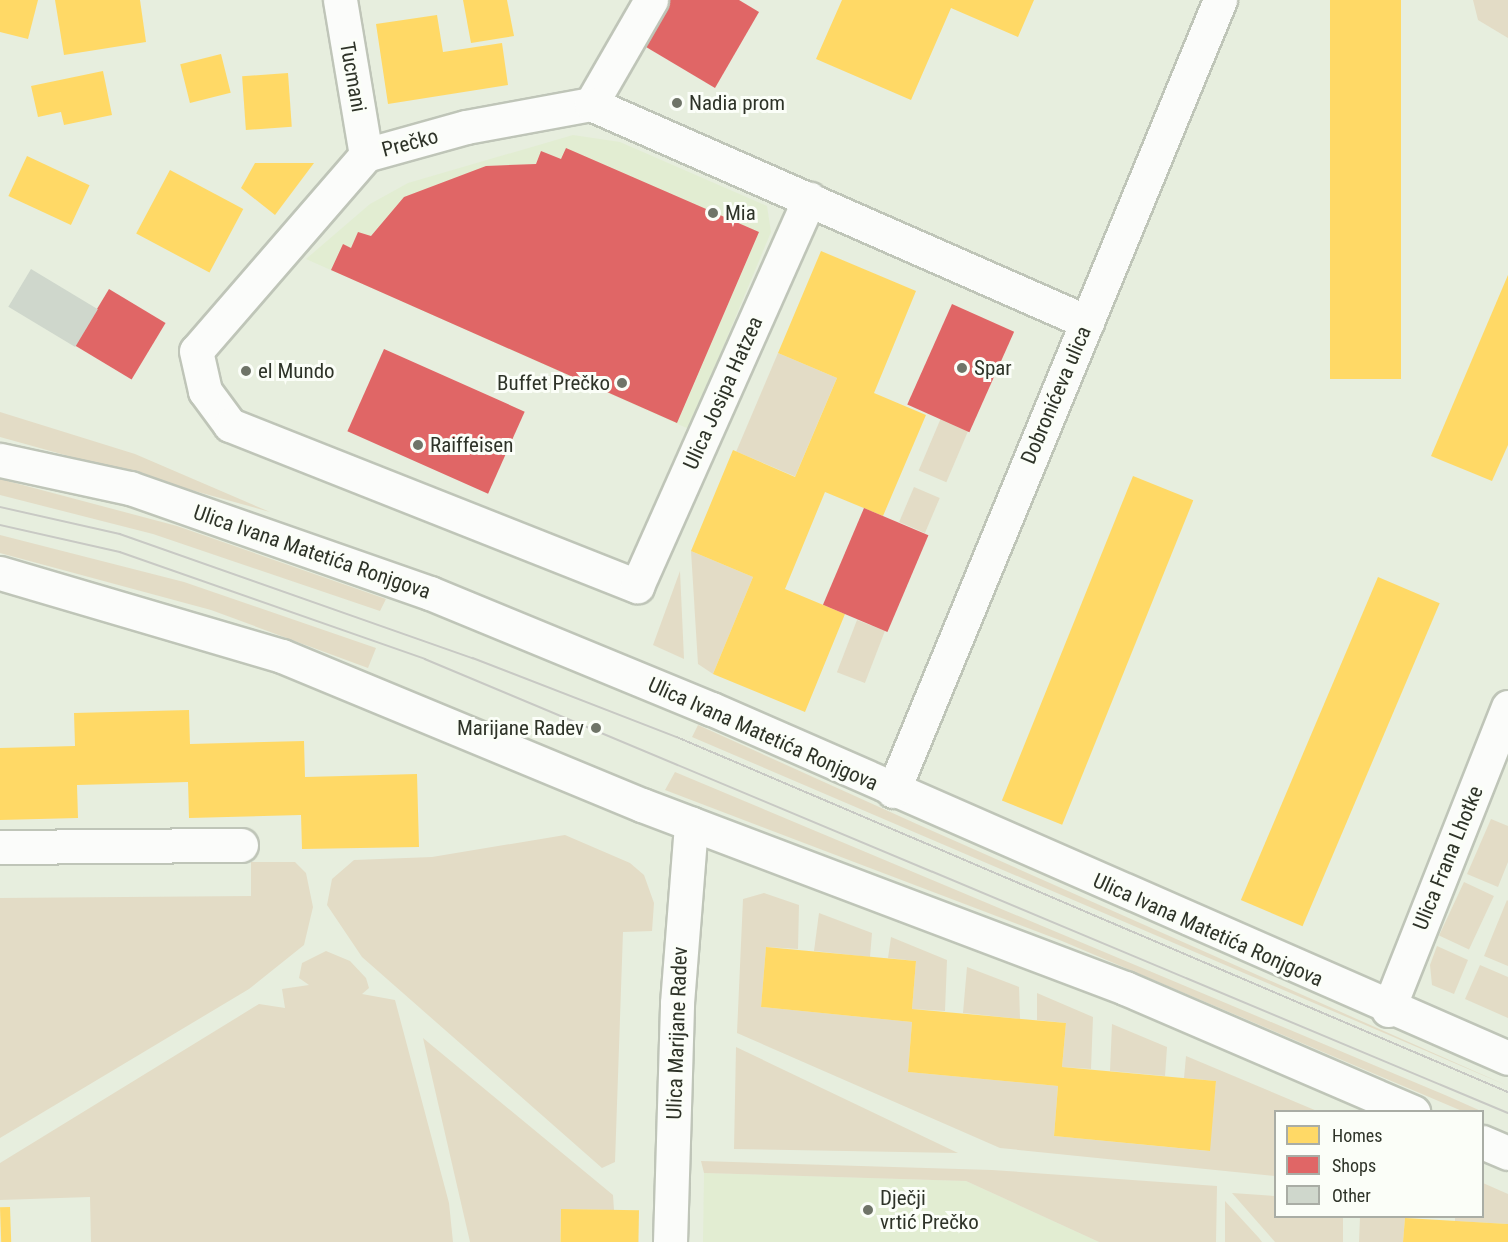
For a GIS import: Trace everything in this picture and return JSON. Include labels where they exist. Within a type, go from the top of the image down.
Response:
[{"type":"street","name":"Tucmani","points":[[340,0],[366,155]]},
{"type":"street","points":[[651,0],[591,104],[1087,322]]},
{"type":"street","name":"Dobronićeva ulica","points":[[893,791],[1220,0]]},
{"type":"street","name":"Prečko","points":[[591,104],[466,128],[366,155],[196,351],[205,391],[230,425],[637,586]]},
{"type":"street","name":"Ulica Josipa Hatzea","points":[[637,586],[809,199]]},
{"type":"street","name":"Ulica Ivana Matetića Ronjgova","points":[[0,460],[130,488],[430,593],[893,791],[1388,1010],[1508,1058]]},
{"type":"street","points":[[0,573],[282,656],[691,824],[1125,988],[1408,1110]]},
{"type":"street","name":"Ulica Frana Lhotke","points":[[1388,1010],[1508,706]]},
{"type":"street","name":"Ulica Marijane Radev","points":[[670,1242],[677,1003],[691,824]]},
{"type":"street","points":[[0,847],[241,844]]},
{"type":"street","points":[[1484,1143],[1508,1153]]},
{"type":"shaded area","points":[[1473,0],[1508,0],[1508,38],[1478,20]]},
{"type":"shaded area","points":[[573,135],[620,142],[767,206],[771,232],[689,429],[306,259],[370,204],[408,183]]},
{"type":"shaded area","points":[[778,353],[837,378],[795,477],[736,451]]},
{"type":"shaded area","points":[[0,412],[135,454],[270,512],[0,437]]},
{"type":"shaded area","points":[[941,418],[969,430],[946,482],[919,470]]},
{"type":"shaded area","points":[[0,479],[177,526],[386,599],[380,611],[153,534],[0,495]]},
{"type":"shaded area","points":[[914,487],[940,498],[925,533],[899,522]]},
{"type":"shaded area","points":[[0,535],[184,582],[376,648],[368,668],[211,610],[0,553]]},
{"type":"shaded area","points":[[691,551],[753,577],[713,674],[698,664]]},
{"type":"shaded area","points":[[680,571],[684,659],[653,645]]},
{"type":"shaded area","points":[[857,620],[885,631],[865,683],[837,672]]},
{"type":"shaded area","points":[[698,725],[919,825],[1508,1086],[692,737]]},
{"type":"shaded area","points":[[675,772],[1479,1110],[1460,1110],[1062,941],[665,790]]},
{"type":"shaded area","points":[[1491,819],[1508,826],[1508,862],[1498,887],[1467,874]]},
{"type":"shaded area","points":[[565,835],[630,863],[644,875],[654,903],[652,931],[623,932],[615,1162],[602,1168],[362,957],[327,905],[332,879],[354,860],[432,857]]},
{"type":"shaded area","points":[[251,862],[295,862],[306,873],[313,907],[304,945],[249,989],[0,1138],[0,898],[251,896]]},
{"type":"shaded area","points":[[1464,882],[1494,896],[1469,949],[1439,935]]},
{"type":"shaded area","points":[[764,893],[799,905],[798,949],[766,947],[761,1007],[912,1022],[908,1072],[1058,1086],[1054,1136],[1209,1151],[1216,1081],[1184,1078],[1186,1056],[1315,1110],[1274,1110],[1274,1176],[1000,1148],[737,1033],[743,899]]},
{"type":"shaded area","points":[[1508,901],[1508,966],[1484,956]]},
{"type":"shaded area","points":[[819,913],[872,933],[870,957],[814,951]]},
{"type":"shaded area","points":[[891,937],[947,960],[945,1011],[912,1009],[916,961],[888,958]]},
{"type":"shaded area","points":[[1437,946],[1468,960],[1454,994],[1432,985],[1430,965]]},
{"type":"shaded area","points":[[326,951],[350,961],[366,978],[369,988],[362,994],[395,1000],[449,1203],[453,1242],[91,1242],[90,1197],[0,1200],[0,1163],[259,1004],[285,1008],[282,989],[309,985],[299,978],[302,963]]},
{"type":"shaded area","points":[[1480,965],[1508,977],[1508,1018],[1465,999]]},
{"type":"shaded area","points":[[967,967],[1019,987],[1020,1019],[963,1013]]},
{"type":"shaded area","points":[[1037,993],[1093,1017],[1091,1069],[1062,1067],[1066,1023],[1037,1020]]},
{"type":"shaded area","points":[[1112,1024],[1167,1047],[1165,1076],[1110,1071]]},
{"type":"shaded area","points":[[423,1038],[613,1195],[614,1210],[561,1209],[560,1242],[470,1242]]},
{"type":"shaded area","points":[[736,1047],[958,1153],[734,1149]]},
{"type":"shaded area","points":[[701,1161],[992,1170],[1217,1186],[1216,1242],[1099,1242],[966,1181],[704,1173]]},
{"type":"shaded area","name":"Dječji vrtić Prečko","points":[[704,1173],[966,1181],[1099,1242],[703,1242]]},
{"type":"shaded area","points":[[1484,1183],[1508,1194],[1508,1224],[1455,1221],[1455,1218],[1484,1218]]},
{"type":"shaded area","points":[[1232,1193],[1274,1196],[1274,1218],[1343,1218],[1343,1242],[1275,1242]]},
{"type":"shaded area","points":[[1225,1201],[1259,1238],[1262,1242],[1225,1242]]},
{"type":"shaded area","points":[[1360,1218],[1405,1218],[1403,1242],[1359,1242]]},
{"type":"building: Homes","points":[[0,0],[38,0],[28,39],[0,32]]},
{"type":"building: Homes","points":[[55,0],[140,0],[146,42],[64,55]]},
{"type":"building: Homes","points":[[463,0],[507,0],[514,36],[471,43]]},
{"type":"building: Homes","points":[[842,0],[1034,0],[1018,37],[951,8],[911,100],[816,59]]},
{"type":"building: Homes","points":[[1330,0],[1401,0],[1401,379],[1330,379]]},
{"type":"building: Homes","points":[[437,15],[443,52],[502,43],[508,85],[388,104],[376,24]]},
{"type":"building: Homes","points":[[221,54],[231,93],[190,103],[180,64]]},
{"type":"building: Homes","points":[[103,71],[112,115],[64,125],[61,112],[38,117],[31,86]]},
{"type":"building: Homes","points":[[288,73],[292,127],[246,130],[242,76]]},
{"type":"building: Homes","points":[[27,156],[90,185],[71,225],[8,196]]},
{"type":"building: Homes","points":[[255,163],[314,163],[275,215],[241,188]]},
{"type":"building: Homes","points":[[170,170],[243,209],[209,273],[136,234]]},
{"type":"building: Homes","points":[[821,251],[916,291],[874,393],[926,415],[883,516],[825,492],[785,589],[845,614],[805,712],[713,674],[753,577],[691,551],[733,450],[795,477],[837,378],[778,353]]},
{"type":"building: Homes","points":[[1508,275],[1508,445],[1492,481],[1431,456]]},
{"type":"building: Homes","points":[[1133,476],[1193,500],[1062,825],[1002,801]]},
{"type":"building: Homes","points":[[1378,577],[1440,603],[1303,926],[1241,900]]},
{"type":"building: Homes","points":[[189,710],[190,744],[304,741],[305,777],[417,774],[419,847],[302,849],[301,815],[189,818],[188,782],[77,785],[78,818],[0,820],[0,748],[75,746],[74,713]]},
{"type":"building: Homes","points":[[766,947],[916,961],[912,1009],[1066,1023],[1062,1067],[1216,1081],[1210,1151],[1054,1136],[1058,1086],[908,1072],[912,1022],[761,1007]]},
{"type":"building: Homes","points":[[0,1207],[10,1207],[11,1242],[1,1242]]},
{"type":"building: Homes","points":[[561,1209],[639,1210],[638,1242],[560,1242]]},
{"type":"building: Homes","points":[[1405,1218],[1508,1224],[1508,1242],[1403,1242]]},
{"type":"building: Shops","points":[[666,0],[739,0],[759,12],[715,88],[641,44]]},
{"type":"building: Shops","points":[[566,148],[759,232],[677,423],[331,270],[343,244],[351,248],[358,232],[371,236],[404,197],[486,166],[536,164],[541,151],[561,159]]},
{"type":"building: Shops","points":[[109,289],[166,323],[132,380],[75,346]]},
{"type":"building: Shops","name":"Spar","points":[[952,304],[1014,332],[969,432],[907,404]]},
{"type":"building: Shops","points":[[384,349],[525,412],[488,494],[347,431]]},
{"type":"building: Shops","points":[[864,508],[928,535],[887,632],[823,605]]},
{"type":"building: Other","points":[[31,269],[98,309],[75,347],[8,307]]},
{"type":"tram line","points":[[0,507],[120,534],[473,658],[677,737],[1508,1092]]},
{"type":"tram line","points":[[0,525],[120,552],[425,659],[1508,1113]]},
{"type":"place","name":"Nadia prom","points":[[677,103]]},
{"type":"place","name":"Mia","points":[[713,213]]},
{"type":"place","name":"Spar","points":[[962,368]]},
{"type":"place","name":"el Mundo","points":[[246,371]]},
{"type":"place","name":"Buffet Prečko","points":[[622,383]]},
{"type":"place","name":"Raiffeisen","points":[[418,445]]},
{"type":"place","name":"Marijane Radev","points":[[596,728]]},
{"type":"place","name":"Dječji vrtić Prečko","points":[[868,1210]]}]
